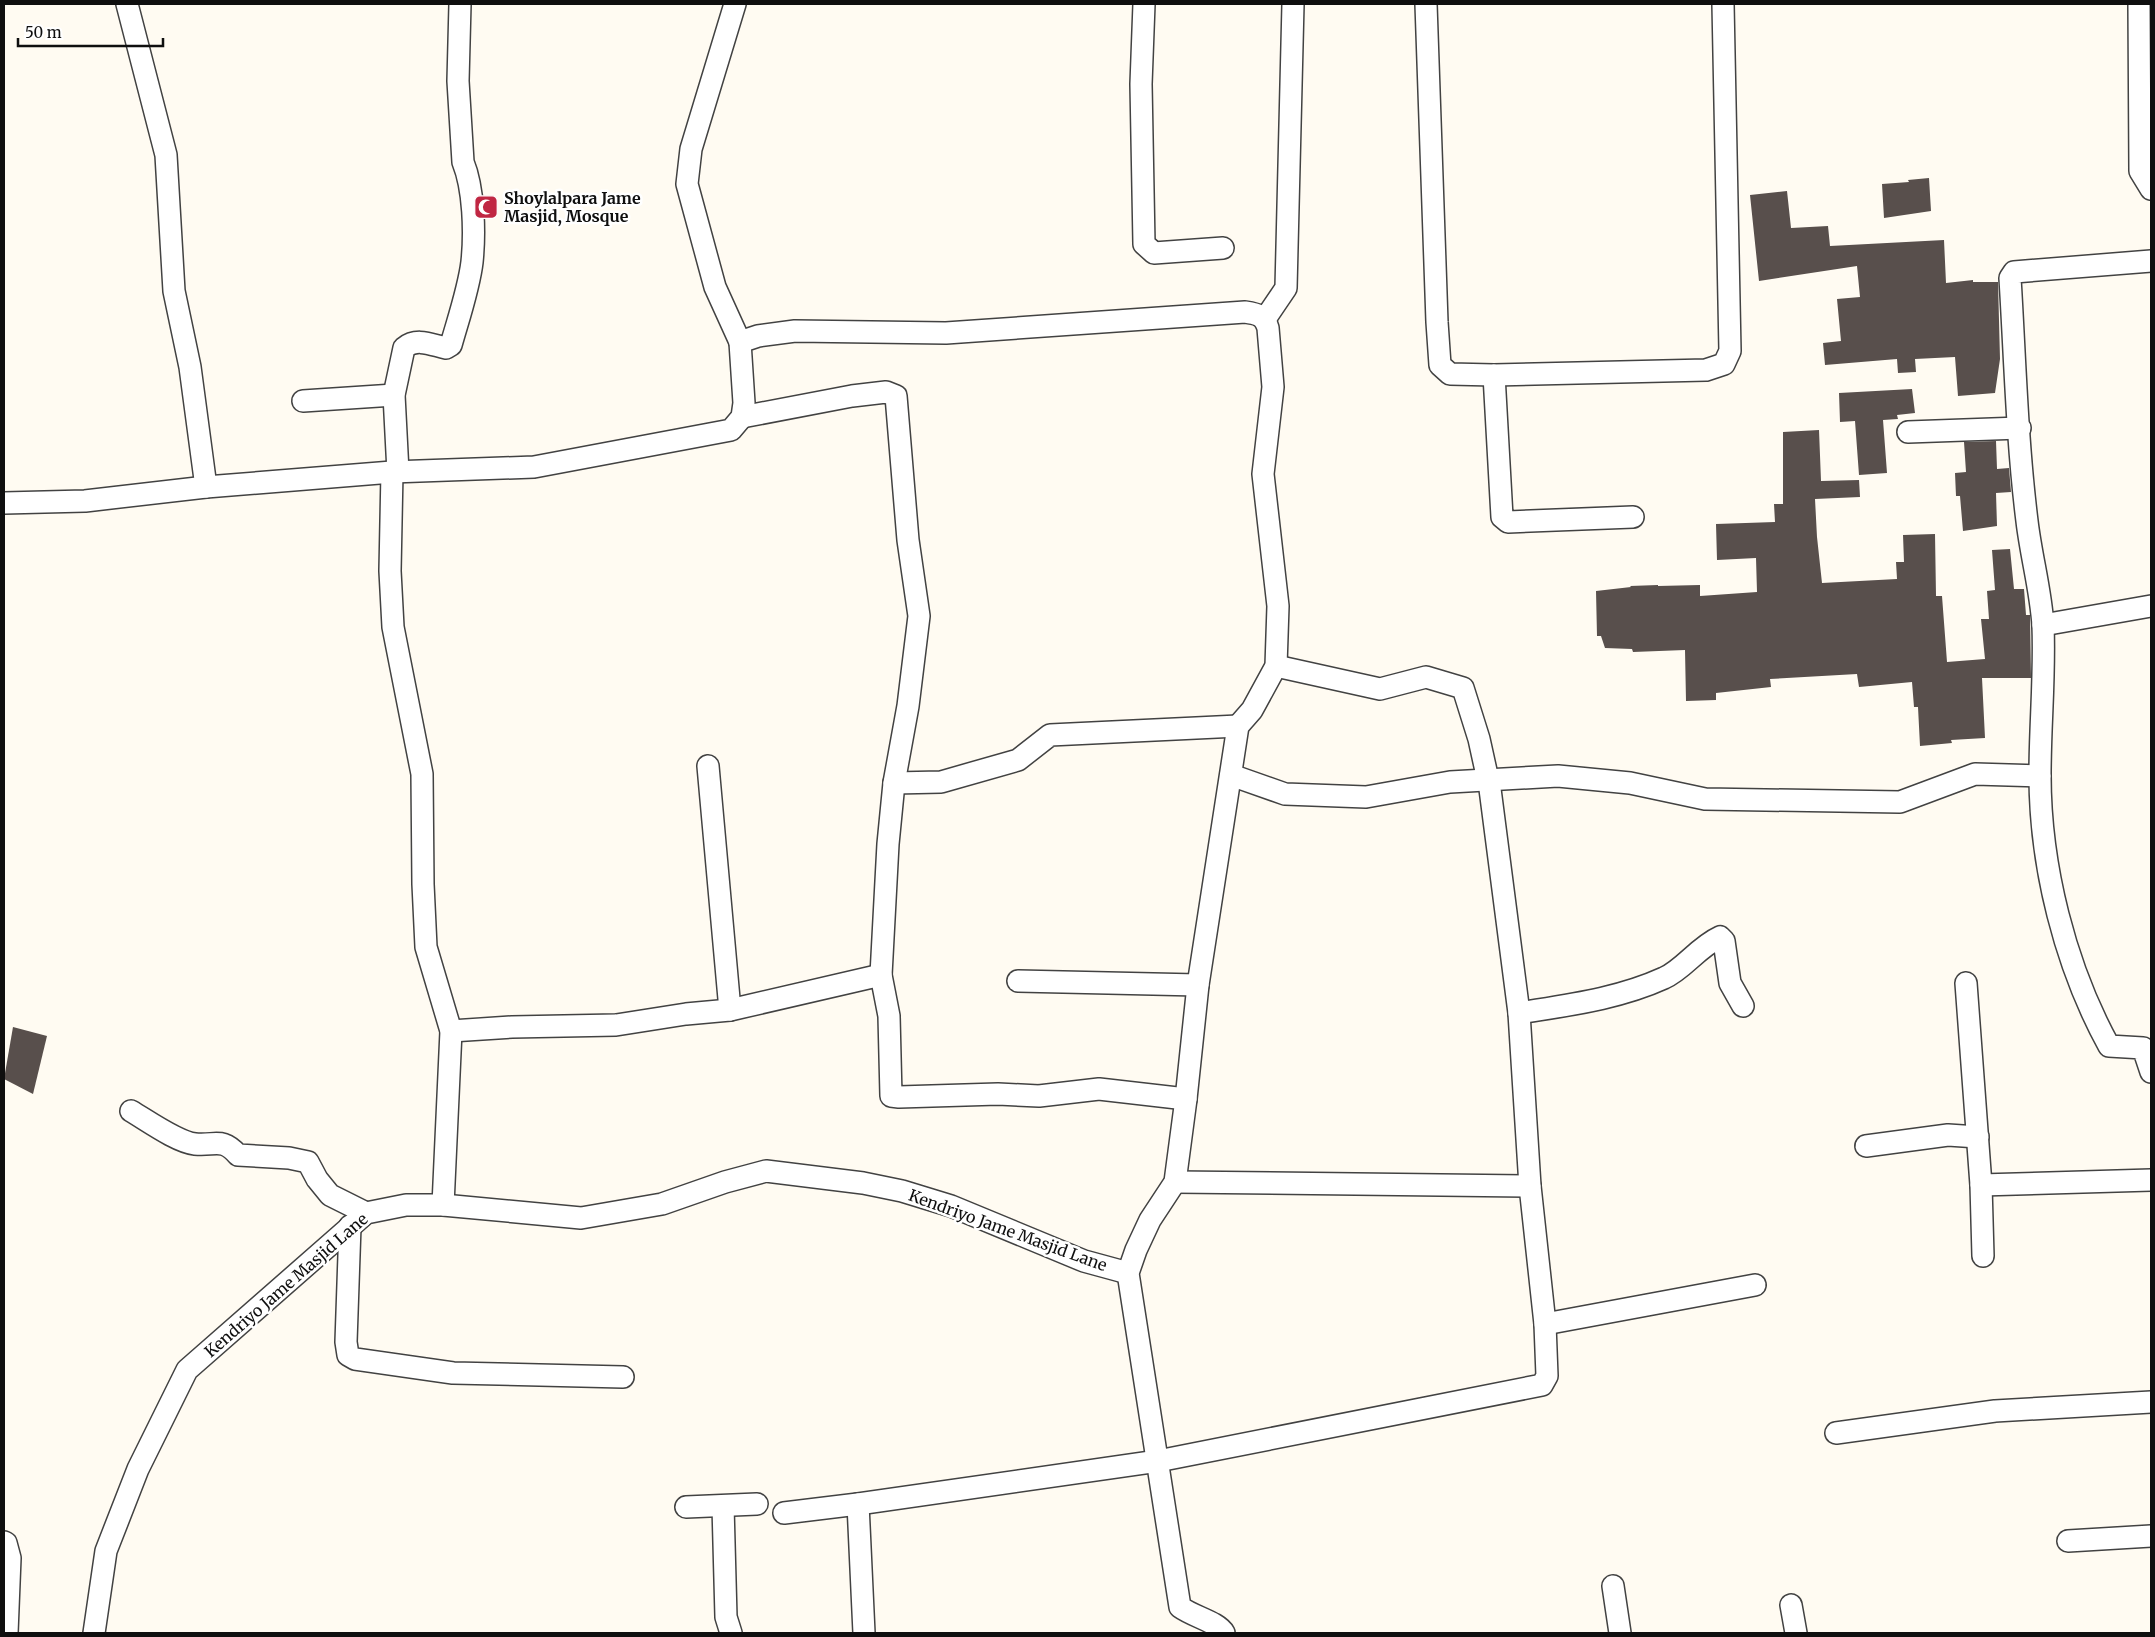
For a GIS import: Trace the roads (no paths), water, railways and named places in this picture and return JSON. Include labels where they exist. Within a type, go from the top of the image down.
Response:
[{"type":"street","points":[[127,4],[166,155],[174,291],[190,367],[206,487]]},
{"type":"street","points":[[444,1205],[451,1031],[426,947],[423,884],[422,774],[393,627],[390,571],[395,472],[394,395],[404,348],[410,343],[418,341],[446,348],[451,345],[472,263],[473,219],[468,173],[464,162],[458,81],[460,4]]},
{"type":"street","points":[[4,503],[85,501],[206,487],[395,472],[534,467],[731,430],[742,417],[744,402],[740,342],[715,287],[687,184],[691,150],[735,4]]},
{"type":"street","points":[[1144,4],[1141,84],[1144,244],[1154,253],[1223,248]]},
{"type":"street","points":[[1265,319],[1286,288],[1293,4]]},
{"type":"street","points":[[1426,4],[1440,365],[1450,374],[1494,375],[1706,370],[1724,364],[1730,351],[1723,4]]},
{"type":"street","points":[[2139,4],[2140,171],[2151,189]]},
{"type":"street","points":[[2151,261],[2014,272],[2010,278],[2027,520],[2042,625],[2040,776],[2042,829],[2055,897],[2071,962],[2094,1018],[2109,1046],[2143,1048],[2151,1072]]},
{"type":"street","points":[[740,342],[758,336],[795,331],[946,333],[1245,312],[1258,314],[1265,319],[1268,328],[1273,387],[1262,474],[1278,606],[1276,666],[1252,710],[1238,726],[1198,985],[1175,1182],[1150,1220],[1128,1273],[1180,1607],[1197,1618],[1219,1625],[1224,1633]]},
{"type":"street","points":[[1494,375],[1502,517],[1508,522],[1633,517]]},
{"type":"street","points":[[742,417],[852,396],[886,392],[896,396],[908,540],[919,616],[908,706],[894,783],[888,844],[881,975],[889,1016],[891,1096],[998,1094],[1039,1096],[1099,1089],[1186,1099]]},
{"type":"street","points":[[303,401],[394,395]]},
{"type":"street","points":[[1908,432],[2020,428]]},
{"type":"street","points":[[2042,625],[2151,606]]},
{"type":"street","points":[[784,1513],[1158,1461],[1542,1385],[1547,1376],[1545,1324],[1530,1186],[1519,1013],[1488,781],[1479,739],[1463,688],[1426,676],[1380,689],[1276,666]]},
{"type":"street","points":[[894,783],[941,782],[1018,760],[1050,735],[1238,726]]},
{"type":"street","points":[[708,766],[730,1010]]},
{"type":"street","points":[[1231,776],[1285,794],[1366,797],[1450,782],[1558,776],[1630,783],[1705,799],[1900,802],[1975,774],[2040,776]]},
{"type":"street","points":[[1519,1013],[1603,999],[1666,978],[1710,942],[1720,937],[1724,942],[1730,983],[1743,1006]]},
{"type":"street","points":[[451,1031],[512,1027],[616,1025],[686,1014],[730,1010],[881,975]]},
{"type":"street","points":[[1018,981],[1198,985]]},
{"type":"street","points":[[1966,983],[1981,1185],[1983,1256]]},
{"type":"street","points":[[131,1111],[175,1136],[194,1144],[229,1145],[238,1155],[289,1158],[308,1162],[317,1179],[330,1195],[358,1219],[346,1342],[348,1355],[355,1359],[454,1373],[623,1377]]},
{"type":"street","points":[[1866,1146],[1948,1135],[1978,1138]]},
{"type":"street","name":"Kendriyo Jame Masjid Lane","points":[[94,1633],[106,1551],[138,1469],[187,1370],[358,1219],[406,1206],[444,1205],[581,1218],[662,1204],[725,1182],[766,1171],[863,1183],[902,1191],[951,1206],[1084,1261],[1128,1273]]},
{"type":"street","points":[[1981,1185],[2151,1180]]},
{"type":"street","points":[[1175,1182],[1530,1186]]},
{"type":"street","points":[[1545,1324],[1755,1285]]},
{"type":"street","points":[[1836,1433],[1995,1411],[2151,1402]]},
{"type":"street","points":[[686,1507],[757,1504]]},
{"type":"street","points":[[858,1504],[864,1633]]},
{"type":"street","points":[[724,1506],[726,1617],[730,1633]]},
{"type":"street","points":[[2068,1541],[2151,1536]]},
{"type":"street","points":[[4,1542],[6,1543],[10,1558],[7,1633]]},
{"type":"street","points":[[1612,1586],[1620,1633]]},
{"type":"street","points":[[1791,1604],[1796,1633]]},
{"type":"place","name":"Shoylalpara Jame Masjid, Mosque","points":[[486,207]]}]
